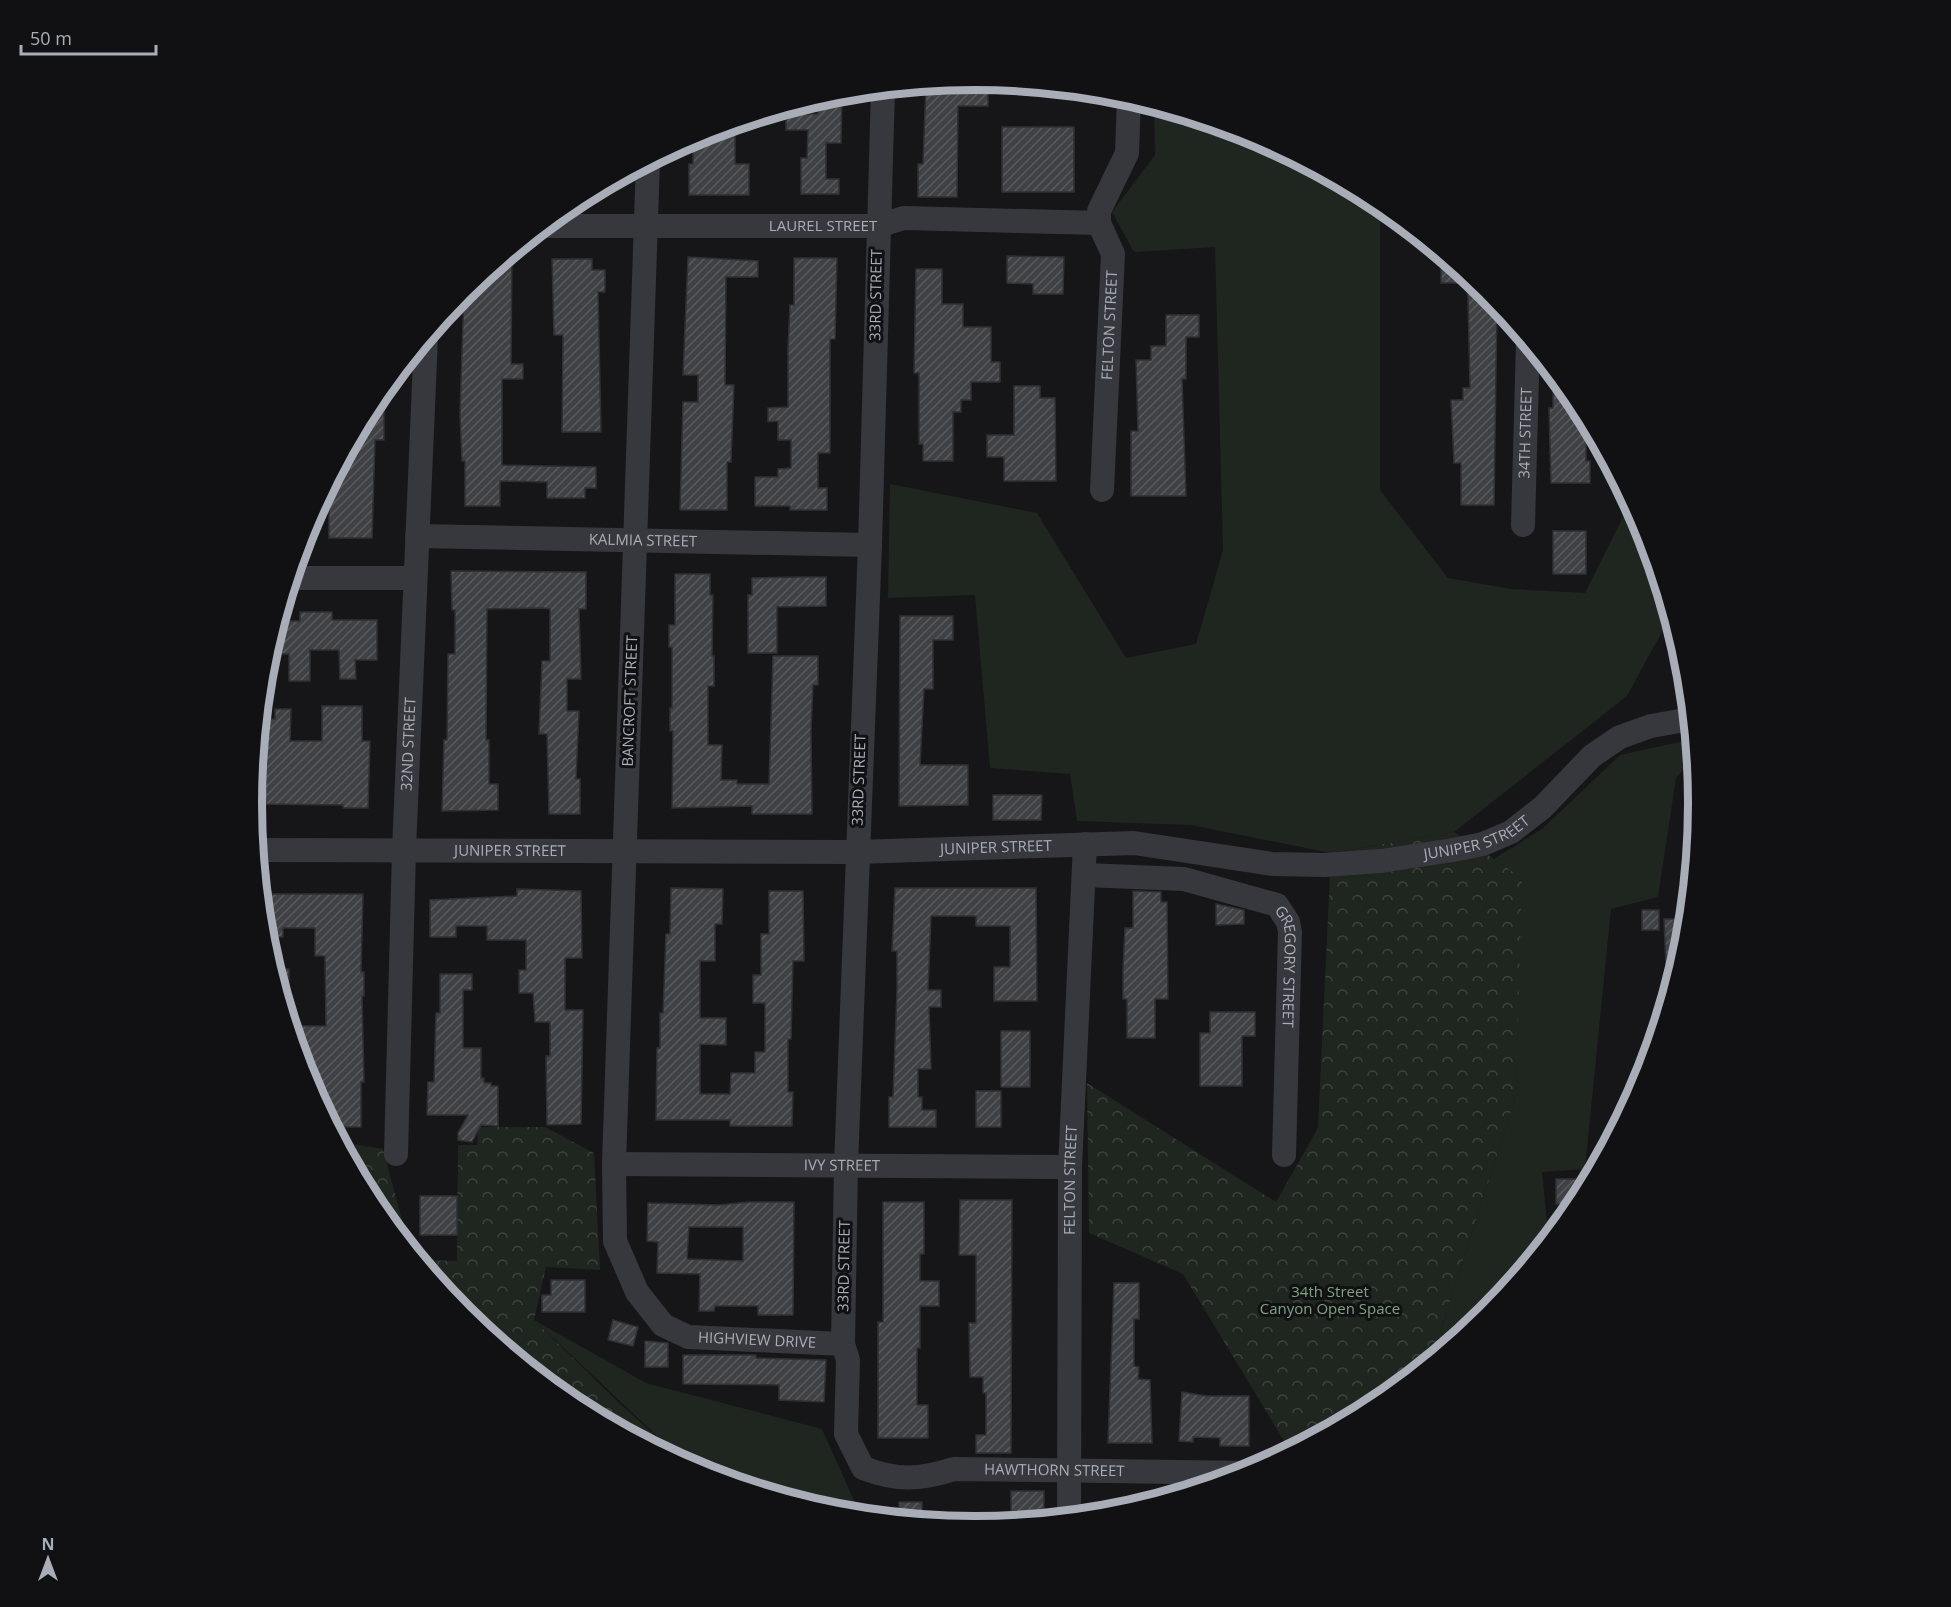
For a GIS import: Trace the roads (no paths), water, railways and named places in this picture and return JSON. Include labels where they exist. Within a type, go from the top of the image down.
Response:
[{"type":"street","name":"33RD STREET","points":[[862,1468],[846,1434],[848,1360],[843,1344],[846,1165],[870,545],[877,226],[883,96]]},
{"type":"street","points":[[1099,223],[1099,211],[1127,153],[1129,107]]},
{"type":"street","name":"BANCROFT STREET","points":[[615,1241],[614,1164],[637,541],[648,171]]},
{"type":"street","name":"LAUREL STREET","points":[[556,226],[877,226],[904,218],[1099,223]]},
{"type":"street","name":"FELTON STREET","points":[[1099,223],[1113,254],[1102,489]]},
{"type":"street","name":"32ND STREET","points":[[396,1154],[404,850],[425,349]]},
{"type":"street","name":"34TH STREET","points":[[1523,525],[1528,352]]},
{"type":"street","name":"KALMIA STREET","points":[[417,536],[870,545]]},
{"type":"street","points":[[299,578],[415,578]]},
{"type":"street","name":"JUNIPER STREET","points":[[264,850],[857,852],[993,850],[1134,843],[1272,864],[1314,865],[1382,861],[1483,844],[1511,832],[1543,807],[1592,756],[1620,737],[1651,726],[1684,720]]},
{"type":"street","name":"FELTON STREET","points":[[1069,1511],[1070,1167],[1086,844]]},
{"type":"street","name":"GREGORY STREET","points":[[1084,875],[1184,879],[1277,905],[1288,922],[1290,932],[1284,1155]]},
{"type":"street","name":"IVY STREET","points":[[614,1164],[1070,1167]]},
{"type":"street","name":"HIGHVIEW DRIVE","points":[[615,1241],[637,1292],[663,1325],[688,1337],[843,1344]]},
{"type":"street","name":"HAWTHORN STREET","points":[[862,1468],[884,1476],[923,1479],[954,1469],[1222,1473]]},
{"type":"park label","name":"34th Street Canyon Open Space","points":[[1330,1300]]}]
